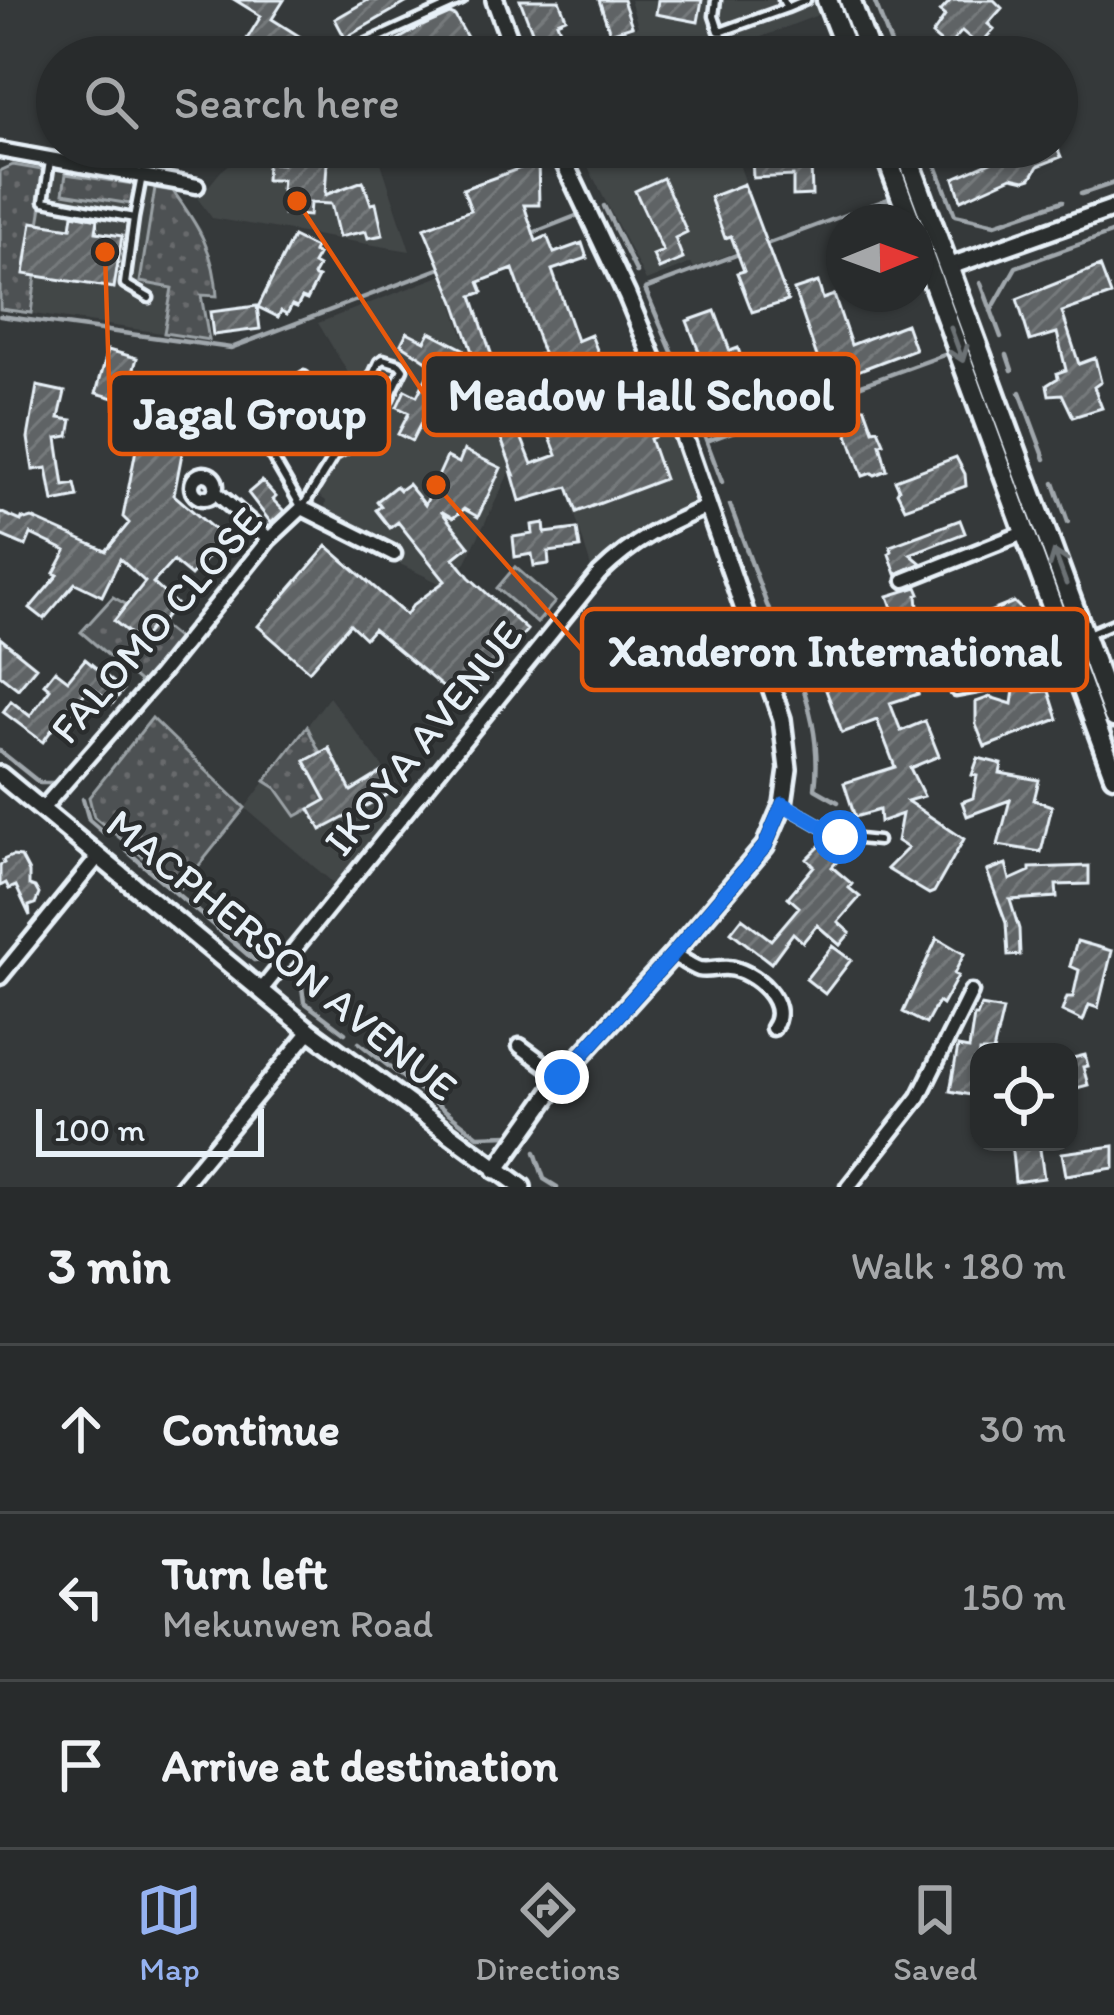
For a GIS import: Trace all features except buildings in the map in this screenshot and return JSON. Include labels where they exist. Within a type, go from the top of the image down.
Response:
[{"type":"main road","points":[[827,0],[841,36]]},
{"type":"main road","points":[[850,0],[863,36]]},
{"type":"main road","points":[[891,168],[904,204]]},
{"type":"main road","points":[[912,168],[1114,717]]},
{"type":"main road","points":[[934,284],[1114,775]]},
{"type":"street","points":[[494,0],[508,36]]},
{"type":"street","points":[[0,150],[36,158]]},
{"type":"street","points":[[93,168],[197,186]]},
{"type":"street","points":[[496,1170],[562,1077],[765,846],[783,804],[788,769],[782,719],[675,411],[566,168]]},
{"type":"street","points":[[948,268],[1114,208]]},
{"type":"street","points":[[215,492],[269,539]]},
{"type":"street","name":"IKOYA AVENUE","points":[[262,989],[599,574],[650,532],[709,506]]},
{"type":"street","name":"FALOMO CLOSE","points":[[42,809],[158,677],[269,539],[302,508],[394,554]]},
{"type":"street","points":[[904,580],[1026,532]]},
{"type":"street","name":"MACPHERSON AVENUE","points":[[0,775],[310,1030],[522,1187]]},
{"type":"street","points":[[0,977],[99,856]]},
{"type":"street","points":[[673,954],[698,968],[733,968],[759,982],[778,1008],[772,1028]]},
{"type":"street","points":[[848,1187],[919,1097],[971,992]]},
{"type":"street","points":[[182,1187],[310,1030]]},
{"type":"street","points":[[520,1046],[562,1077]]},
{"type":"lane","points":[[382,36],[462,0]]},
{"type":"lane","points":[[716,0],[715,16],[723,32],[785,4],[806,0]]},
{"type":"lane","points":[[49,168],[44,201],[134,218]]},
{"type":"lane","points":[[142,176],[125,284],[149,298]]},
{"type":"lane","points":[[304,376],[264,416],[260,428],[302,508],[335,455],[379,362],[382,359],[403,369],[372,434],[335,455]]},
{"type":"lane","points":[[934,618],[932,652],[944,679],[956,692],[1010,682],[1073,661]]},
{"type":"lane","points":[[1084,635],[1114,623]]},
{"type":"lane","points":[[783,804],[840,837],[878,841]]},
{"type":"shaded area","points":[[630,0],[819,0],[823,13],[764,36],[613,36],[638,26]]},
{"type":"shaded area","points":[[13,165],[173,191],[201,229],[216,273],[217,296],[201,295],[209,340],[0,309],[0,171]]},
{"type":"shaded area","points":[[13,165],[48,171],[25,273],[36,276],[31,313],[0,309],[0,171]]},
{"type":"shaded area","points":[[383,168],[410,251],[212,218],[198,199],[221,171]]},
{"type":"shaded area","points":[[589,168],[740,168],[766,240],[646,281]]},
{"type":"shaded area","points":[[66,174],[140,185],[137,205],[63,193]]},
{"type":"shaded area","points":[[155,188],[173,191],[209,253],[217,296],[201,295],[209,340],[164,333],[172,288],[140,282]]},
{"type":"shaded area","points":[[443,275],[511,469],[465,564],[439,583],[322,526],[326,501],[310,490],[361,394],[318,323]]},
{"type":"shaded area","points":[[672,414],[701,489],[692,507],[633,534],[594,577],[556,453]]},
{"type":"shaded area","points":[[515,567],[555,602],[537,623],[497,588]]},
{"type":"shaded area","points":[[113,597],[182,642],[145,687],[81,632]]},
{"type":"shaded area","points":[[329,697],[409,801],[338,887],[245,808]]},
{"type":"shaded area","points":[[152,718],[245,808],[181,888],[94,817],[89,797]]},
{"type":"shaded area","points":[[307,726],[320,753],[305,761],[326,800],[296,816],[265,781]]},
{"type":"waterway","points":[[874,0],[888,36]]},
{"type":"waterway","points":[[937,168],[955,215],[995,224],[1063,201]]},
{"type":"waterway","points":[[1081,194],[1114,183]]},
{"type":"waterway","points":[[761,246],[896,196]]},
{"type":"waterway","points":[[604,206],[637,273]]},
{"type":"waterway","points":[[530,234],[581,214]]},
{"type":"waterway","points":[[991,311],[1016,267],[1114,232]]},
{"type":"waterway","points":[[679,368],[645,289],[739,254]]},
{"type":"waterway","points":[[0,316],[231,348],[441,268]]},
{"type":"waterway","points":[[981,283],[1001,337]]},
{"type":"waterway","points":[[707,441],[944,355]]},
{"type":"waterway","points":[[1007,355],[1012,370]]},
{"type":"waterway","points":[[687,389],[722,482]]},
{"type":"waterway","points":[[1020,392],[1045,459]]},
{"type":"waterway","points":[[1054,483],[1068,522]]},
{"type":"waterway","points":[[730,505],[781,632]]},
{"type":"waterway","points":[[793,659],[812,722],[815,789],[838,802]]},
{"type":"waterway","points":[[0,751],[40,783],[62,783]]},
{"type":"waterway","points":[[83,799],[89,820],[103,832]]},
{"type":"waterway","points":[[127,851],[254,960],[280,957]]},
{"type":"waterway","points":[[300,972],[304,1002],[345,1033]]},
{"type":"waterway","points":[[359,1043],[478,1136],[510,1135]]},
{"type":"waterway","points":[[535,1152],[544,1179],[557,1187]]},
{"type":"place","name":"Meadow Hall School","points":[[297,201]]},
{"type":"place","name":"Jagal Group","points":[[105,252]]},
{"type":"place","name":"Xanderon International","points":[[436,485]]},
{"type":"route","points":[[562,1077],[765,846],[783,804],[840,837]]}]
